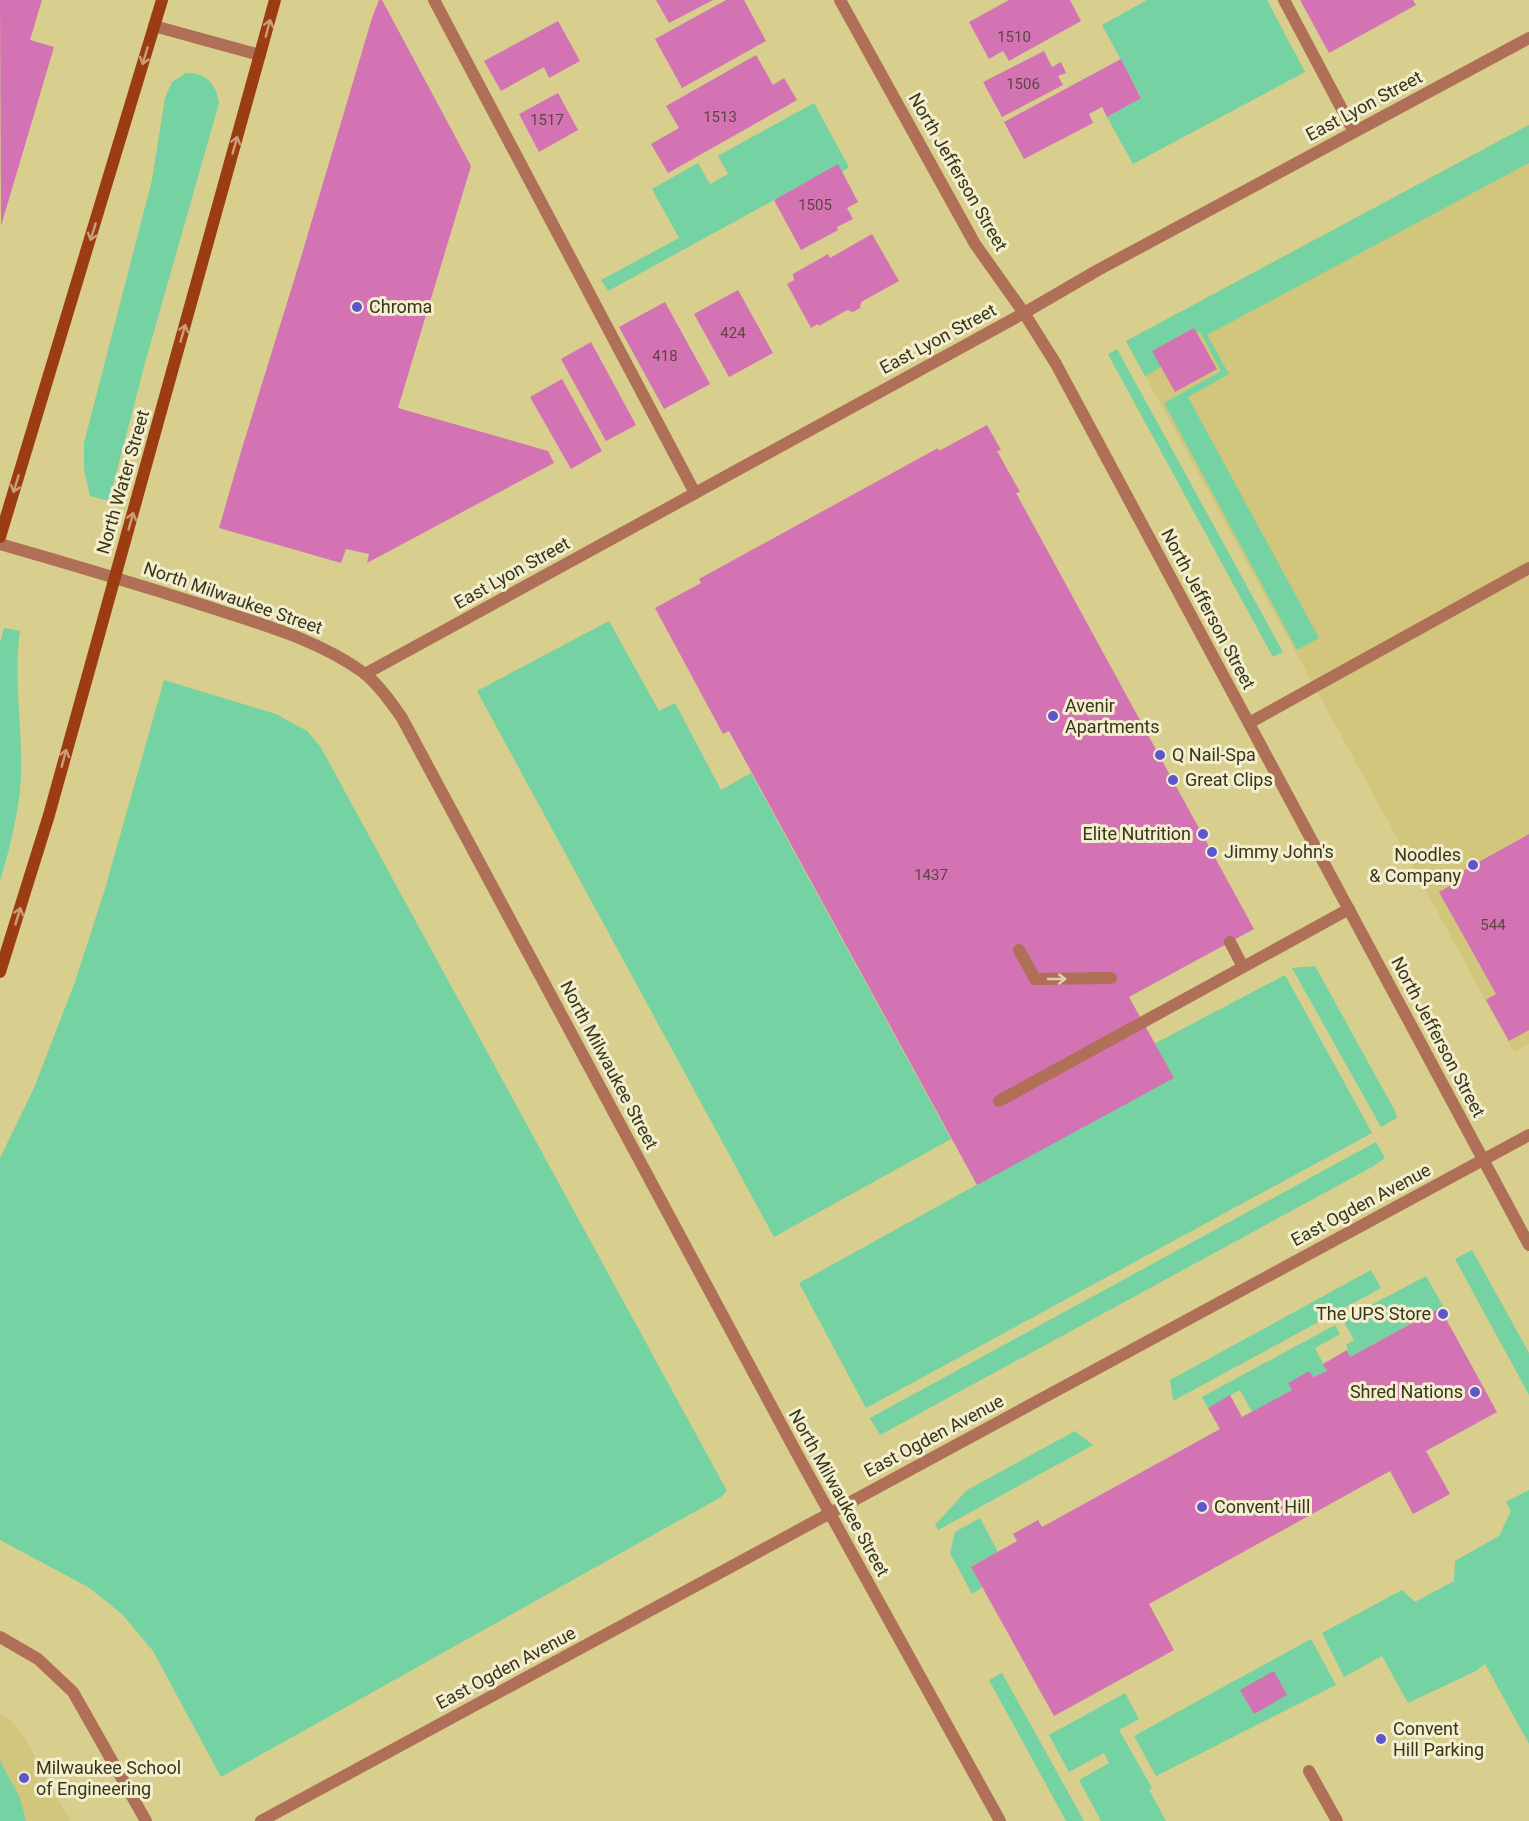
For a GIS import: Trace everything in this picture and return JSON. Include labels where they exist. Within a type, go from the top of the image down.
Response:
[{"type":"main road","points":[[0,537],[162,0]]},
{"type":"main road","name":"North Water Street","points":[[0,972],[49,815],[275,0]]},
{"type":"street","points":[[434,0],[695,493]]},
{"type":"street","name":"North Jefferson Street","points":[[840,0],[975,244],[1024,313],[1056,364],[1529,1245]]},
{"type":"street","points":[[1284,0],[1354,132]]},
{"type":"street","points":[[154,26],[260,55]]},
{"type":"street","name":"East Lyon Street","points":[[365,674],[1089,276],[1529,39]]},
{"type":"street","name":"North Milwaukee Street","points":[[0,544],[115,577],[291,634],[327,650],[365,674],[384,693],[402,718],[830,1513],[1000,1821]]},
{"type":"street","points":[[1249,723],[1529,568]]},
{"type":"street","points":[[999,1101],[1350,909]]},
{"type":"street","points":[[1230,942],[1243,967]]},
{"type":"street","points":[[1019,950],[1035,979],[1111,978]]},
{"type":"street","name":"East Ogden Avenue","points":[[261,1821],[1529,1135]]},
{"type":"street","points":[[0,1637],[38,1659],[73,1692],[146,1821]]},
{"type":"street","points":[[1309,1771],[1337,1821]]},
{"type":"shaded area","points":[[1529,125],[1529,1044],[1514,1052],[1126,341]]},
{"type":"shaded area","name":"Milwaukee School of Engineering","points":[[0,1714],[12,1722],[24,1736],[70,1821],[0,1821]]},
{"type":"green space","points":[[1147,0],[1267,0],[1305,72],[1133,164],[1107,117],[1141,97],[1102,25]]},
{"type":"green space","points":[[186,73],[193,73],[209,80],[216,90],[219,103],[145,363],[109,501],[90,496],[84,469],[84,443],[152,180],[165,98],[172,82]]},
{"type":"green space","points":[[814,103],[849,167],[842,172],[838,165],[608,291],[601,280],[679,238],[652,189],[698,163],[710,184],[728,174],[718,156]]},
{"type":"green space","points":[[1529,125],[1529,163],[1207,335],[1229,374],[1188,397],[1319,638],[1297,650],[1164,403],[1221,371],[1200,332],[1197,333],[1194,328],[1153,351],[1161,367],[1145,376],[1126,341]]},
{"type":"green space","points":[[1117,349],[1283,652],[1273,657],[1110,358],[1108,354]]},
{"type":"green space","points":[[609,621],[659,711],[675,703],[721,790],[751,773],[951,1139],[774,1237],[477,691]]},
{"type":"green space","points":[[4,628],[20,631],[17,667],[21,777],[14,830],[0,881],[0,643]]},
{"type":"green space","points":[[164,680],[276,714],[307,731],[320,746],[727,1491],[721,1497],[221,1777],[153,1651],[122,1614],[88,1587],[0,1540],[0,1158],[34,1088],[75,982],[105,889]]},
{"type":"green space","points":[[1315,966],[1395,1111],[1397,1118],[1381,1127],[1292,968]]},
{"type":"green space","points":[[1285,975],[1372,1133],[866,1408],[799,1283],[1116,1108],[1154,1044]]},
{"type":"green space","points":[[1376,1142],[1385,1158],[1372,1167],[880,1435],[870,1418]]},
{"type":"green space","points":[[1472,1250],[1529,1353],[1529,1395],[1455,1259]]},
{"type":"green space","points":[[1371,1270],[1381,1288],[1173,1401],[1170,1380]]},
{"type":"green space","points":[[1426,1276],[1443,1306],[1350,1357],[1346,1345],[1354,1340],[1343,1320]]},
{"type":"green space","points":[[1335,1325],[1340,1334],[1315,1348],[1327,1371],[1313,1377],[1309,1371],[1289,1383],[1292,1390],[1252,1412],[1240,1390],[1208,1408],[1202,1397]]},
{"type":"green space","points":[[1075,1431],[1093,1445],[938,1530],[935,1525],[967,1490]]},
{"type":"green space","points":[[1529,1490],[1529,1744],[1485,1664],[1476,1671],[1408,1703],[1382,1656],[1344,1677],[1322,1633],[1402,1590],[1415,1602],[1454,1581],[1455,1561],[1499,1536],[1511,1511],[1506,1502]]},
{"type":"green space","points":[[980,1518],[998,1552],[972,1566],[982,1588],[972,1594],[950,1553],[955,1532]]},
{"type":"green space","points":[[1311,1639],[1336,1685],[1156,1776],[1134,1736]]},
{"type":"green space","points":[[1002,1673],[1084,1821],[1066,1821],[989,1680]]},
{"type":"green space","points":[[1125,1693],[1139,1719],[1119,1730],[1152,1788],[1149,1790],[1166,1821],[1101,1821],[1079,1780],[1109,1763],[1104,1753],[1069,1772],[1049,1735]]},
{"type":"green space","points":[[0,1761],[20,1798],[26,1821],[0,1821]]},
{"type":"building","points":[[0,0],[42,0],[30,40],[54,47],[1,226]]},
{"type":"building","name":"Chroma","points":[[379,0],[382,0],[471,166],[398,408],[548,451],[554,463],[367,563],[369,554],[346,549],[341,563],[219,528]]},
{"type":"building","points":[[656,0],[713,0],[669,23]]},
{"type":"building","points":[[726,0],[744,0],[766,41],[682,88],[655,39]]},
{"type":"building","points":[[1009,0],[1070,0],[1081,21],[1009,61],[1003,51],[989,59],[969,22]]},
{"type":"building","points":[[1300,0],[1413,0],[1416,5],[1329,53]]},
{"type":"building","points":[[558,21],[580,61],[549,78],[544,67],[501,91],[484,61]]},
{"type":"building","points":[[1044,51],[1052,67],[1061,62],[1066,73],[1058,76],[1063,85],[1002,117],[983,82]]},
{"type":"building","points":[[756,55],[773,85],[784,78],[797,100],[668,173],[651,144],[679,128],[666,106]]},
{"type":"building","points":[[1121,59],[1141,98],[1107,117],[1102,107],[1089,114],[1093,123],[1024,159],[1004,122]]},
{"type":"building","points":[[558,93],[578,130],[539,152],[519,114]]},
{"type":"building","points":[[838,164],[858,202],[847,208],[853,219],[801,250],[774,200]]},
{"type":"building","points":[[872,234],[899,281],[861,302],[860,308],[853,312],[847,310],[811,328],[787,284],[794,280],[793,274],[828,254],[830,258]]},
{"type":"building","points":[[738,290],[773,353],[729,377],[694,314]]},
{"type":"building","points":[[665,302],[710,384],[664,409],[619,327]]},
{"type":"building","points":[[1194,328],[1217,369],[1175,392],[1152,351]]},
{"type":"building","points":[[591,342],[636,425],[606,441],[561,359]]},
{"type":"building","points":[[562,379],[602,451],[571,469],[530,397]]},
{"type":"building","points":[[987,425],[1001,450],[997,451],[1020,492],[1016,493],[1254,929],[1129,997],[1174,1078],[977,1185],[729,731],[723,734],[655,608],[701,583],[699,579],[938,448],[939,451]]},
{"type":"building","points":[[1529,834],[1529,1030],[1509,1041],[1486,1000],[1496,994],[1439,892],[1453,884],[1450,878]]},
{"type":"building","name":"Convent Hill","points":[[1440,1308],[1497,1412],[1426,1451],[1450,1494],[1413,1514],[1390,1471],[1149,1604],[1174,1650],[1054,1716],[971,1567],[1017,1541],[1013,1534],[1038,1520],[1042,1527],[1220,1429],[1208,1408],[1230,1395],[1242,1417],[1292,1390],[1288,1383],[1309,1371],[1313,1377],[1327,1371],[1323,1364],[1347,1350],[1350,1357]]},
{"type":"building","points":[[1274,1671],[1287,1695],[1254,1714],[1240,1690]]},
{"type":"place","name":"Chroma","points":[[357,307]]},
{"type":"place","name":"Avenir Apartments","points":[[1053,716]]},
{"type":"place","name":"Q Nail-Spa","points":[[1160,755]]},
{"type":"place","name":"Great Clips","points":[[1173,780]]},
{"type":"place","name":"Elite Nutrition","points":[[1203,834]]},
{"type":"place","name":"Jimmy John's","points":[[1212,852]]},
{"type":"place","name":"Noodles & Company","points":[[1473,865]]},
{"type":"place","name":"The UPS Store","points":[[1443,1314]]},
{"type":"place","name":"Shred Nations","points":[[1475,1392]]},
{"type":"place","name":"Convent Hill","points":[[1202,1507]]},
{"type":"place","name":"Convent Hill Parking","points":[[1381,1739]]},
{"type":"place","name":"Milwaukee School of Engineering","points":[[24,1778]]}]
